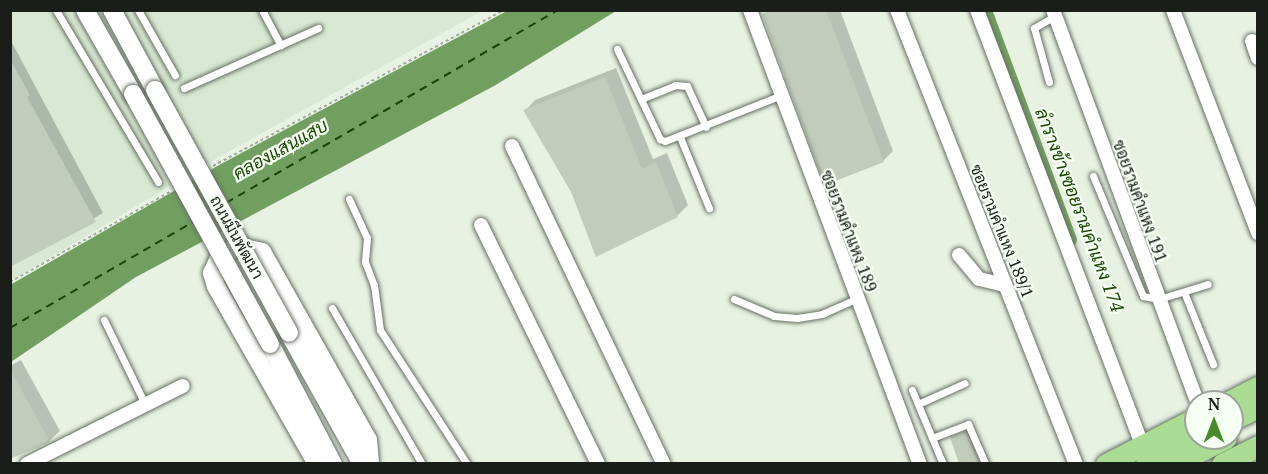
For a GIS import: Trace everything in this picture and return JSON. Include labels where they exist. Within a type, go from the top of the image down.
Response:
[{"type":"main road","points":[[1144,454],[1184,426]]},
{"type":"main road","points":[[1106,464],[1184,442]]},
{"type":"main road","points":[[1222,464],[1257,446]]},
{"type":"main road","points":[[1174,464],[1202,450]]},
{"type":"street","name":"ถนนมีนพัฒนา","points":[[86,10],[270,344],[333,464]]},
{"type":"street","name":"ถนนมีนพัฒนา","points":[[112,10],[362,464]]},
{"type":"street","name":"ซอยรามคำแหง 189","points":[[750,10],[920,464]]},
{"type":"street","name":"ซอยรามคำแหง 189/1","points":[[897,10],[1076,464]]},
{"type":"street","points":[[977,10],[1144,454]]},
{"type":"street","points":[[1173,10],[1257,233]]},
{"type":"street","name":"ซอยรามคำแหง 191","points":[[1054,13],[1193,390]]},
{"type":"street","points":[[1252,41],[1257,58]]},
{"type":"street","points":[[512,146],[664,464]]},
{"type":"street","points":[[481,225],[598,464]]},
{"type":"street","points":[[317,464],[216,285],[212,273],[218,260],[236,246],[262,252],[368,440],[370,464]]},
{"type":"street","points":[[959,255],[979,279],[1005,285]]},
{"type":"street","points":[[27,464],[183,386]]},
{"type":"lane","points":[[57,10],[159,182]]},
{"type":"lane","points":[[138,10],[175,75]]},
{"type":"lane","points":[[262,10],[281,45]]},
{"type":"lane","points":[[1049,82],[1034,28],[1054,13]]},
{"type":"lane","points":[[184,88],[318,28]]},
{"type":"lane","points":[[617,49],[660,139],[681,137],[782,95]]},
{"type":"lane","points":[[640,99],[675,86],[687,86],[706,127]]},
{"type":"lane","points":[[681,137],[709,208]]},
{"type":"lane","points":[[1093,176],[1139,290],[1147,299],[1159,299],[1208,284]]},
{"type":"lane","points":[[349,199],[367,238],[364,262],[374,285],[380,330],[467,464]]},
{"type":"lane","points":[[1184,292],[1213,364]]},
{"type":"lane","points":[[734,299],[774,316],[797,318],[822,314],[858,298]]},
{"type":"lane","points":[[332,308],[422,464]]},
{"type":"lane","points":[[104,320],[145,404]]},
{"type":"lane","points":[[918,404],[965,383]]},
{"type":"lane","points":[[912,390],[943,464]]},
{"type":"lane","points":[[932,438],[968,424],[984,463]]},
{"type":"path","points":[[213,167],[504,10]]},
{"type":"path","points":[[10,282],[174,190]]},
{"type":"shaded area","points":[[11,11],[482,11],[210,162],[11,281]]},
{"type":"water","name":"คลองแสนแสบ","points":[[507,11],[616,11],[494,86],[136,277],[11,362],[10,285],[221,164]]},
{"type":"building","points":[[771,10],[826,10],[884,162],[825,185],[762,14]]},
{"type":"building","points":[[10,59],[30,95],[27,97],[96,222],[10,267]]},
{"type":"building","points":[[605,77],[642,169],[656,162],[678,217],[596,257],[571,192],[523,110]]},
{"type":"building","points":[[10,369],[50,442],[10,459]]},
{"type":"building","points":[[965,431],[979,464],[959,464],[950,437]]},
{"type":"waterway","name":"ลำรางข้างซอยรามคำแหง 174","points":[[986,10],[1071,240]]},
{"type":"ferry route","points":[[226,203],[557,10]]},
{"type":"ferry route","points":[[10,328],[193,222]]}]
